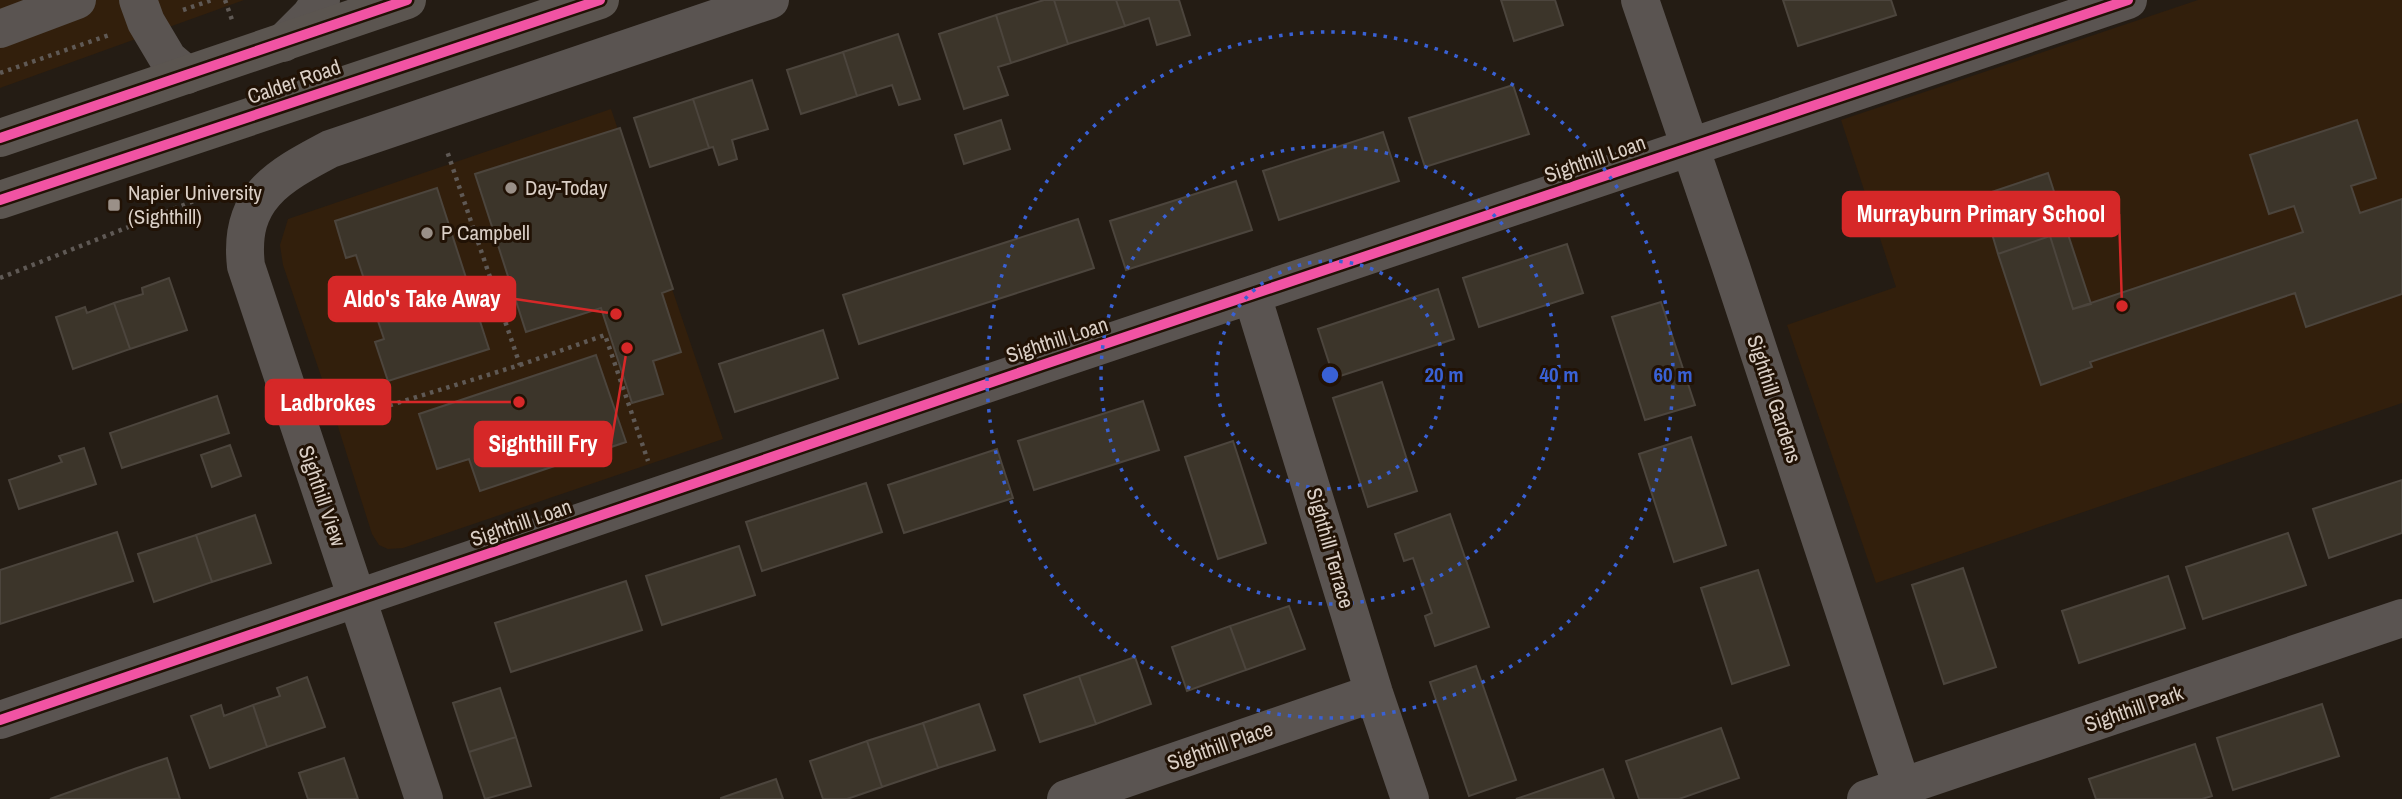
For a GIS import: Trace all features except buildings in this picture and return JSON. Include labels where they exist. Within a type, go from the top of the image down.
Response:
[{"type":"main road","name":"Calder Road","points":[[0,138],[407,0]]},
{"type":"main road","name":"Calder Road","points":[[0,200],[600,0]]},
{"type":"street","points":[[0,29],[77,0]]},
{"type":"street","points":[[283,44],[310,16],[321,0]]},
{"type":"street","points":[[246,191],[330,149],[770,0]]},
{"type":"street","name":"Sighthill Gardens","points":[[1640,0],[1904,793]]},
{"type":"street","name":"Sighthill Loan","points":[[0,720],[1016,374],[2128,0]]},
{"type":"street","points":[[142,11],[168,60],[187,75]]},
{"type":"street","name":"Sighthill View","points":[[246,191],[248,217],[243,242],[246,265],[424,799]]},
{"type":"street","name":"Sighthill Terrace","points":[[1252,295],[1374,693],[1410,799]]},
{"type":"street","name":"Sighthill Park","points":[[1866,799],[1904,793],[2402,618]]},
{"type":"street","name":"Sighthill Place","points":[[1066,799],[1374,693]]},
{"type":"path","points":[[0,73],[142,11],[212,0]]},
{"type":"path","points":[[435,155],[448,151],[520,365]]},
{"type":"path","points":[[0,278],[246,191]]},
{"type":"path","points":[[366,413],[520,365],[605,335],[649,461],[659,457]]},
{"type":"shaded area","points":[[0,0],[244,0],[0,88]]},
{"type":"shaded area","points":[[2198,0],[2402,0],[2402,403],[1876,583],[1787,325],[1896,287],[1841,120]]},
{"type":"shaded area","points":[[611,109],[723,439],[403,548],[388,549],[379,545],[372,534],[283,265],[280,245],[288,219]]},
{"type":"cycle path","points":[[0,138],[407,0]]},
{"type":"cycle path","points":[[0,200],[600,0]]},
{"type":"cycle path","points":[[0,720],[1042,365],[2128,0]]},
{"type":"place","name":"Day-Today","points":[[511,188]]},
{"type":"place","name":"Napier University (Sighthill)","points":[[114,205]]},
{"type":"place","name":"P Campbell","points":[[427,233]]},
{"type":"place","name":"Murrayburn Primary School","points":[[2122,306]]},
{"type":"place","name":"Aldo's Take Away","points":[[616,314]]},
{"type":"place","name":"Sighthill Fry","points":[[627,348]]},
{"type":"place","name":"Ladbrokes","points":[[519,402]]}]
